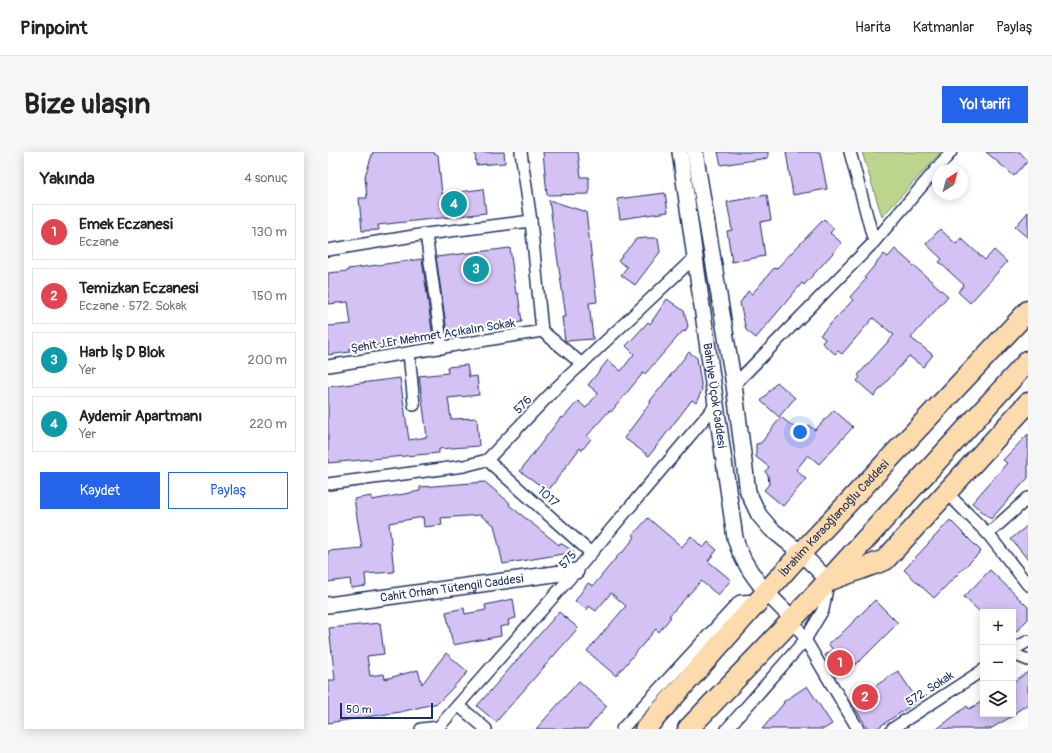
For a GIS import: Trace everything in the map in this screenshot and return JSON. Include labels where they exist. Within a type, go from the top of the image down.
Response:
[{"type":"highway","name":"İbrahim Karaoğlanoğlu Caddesi","points":[[645,729],[801,553],[1028,311]]},
{"type":"highway","points":[[688,729],[793,619],[1028,361]]},
{"type":"highway","points":[[828,580],[885,560],[1028,403]]},
{"type":"street","points":[[520,152],[531,221],[542,331],[582,364]]},
{"type":"street","name":"Bahriye Üçok Caddesi","points":[[680,152],[715,406],[738,551],[763,596],[793,619]]},
{"type":"street","name":"Bahriye Üçok Caddesi","points":[[695,152],[734,385],[745,474],[753,505],[771,529],[801,553],[828,580]]},
{"type":"street","points":[[850,152],[874,242]]},
{"type":"street","points":[[734,385],[874,242],[951,152]]},
{"type":"street","points":[[328,250],[426,234],[531,221]]},
{"type":"street","points":[[426,234],[442,348]]},
{"type":"street","name":"576","points":[[487,460],[582,364],[694,257]]},
{"type":"street","name":"Şehit J.Er Mehmet Açıkalın Sokak","points":[[328,366],[542,331]]},
{"type":"street","points":[[409,353],[414,405]]},
{"type":"street","name":"575","points":[[438,728],[576,571],[715,406]]},
{"type":"street","points":[[328,484],[464,466],[487,460]]},
{"type":"street","name":"1017","points":[[487,460],[591,553]]},
{"type":"street","points":[[947,492],[988,534],[1028,585]]},
{"type":"street","points":[[988,534],[1028,498]]},
{"type":"street","name":"Cahit Orhan Tütengil Caddesi","points":[[328,605],[576,571]]},
{"type":"street","points":[[727,729],[805,640],[823,610],[828,580]]},
{"type":"street","points":[[622,729],[740,601],[763,596]]},
{"type":"street","points":[[793,619],[858,729]]},
{"type":"street","points":[[1016,648],[1028,641]]},
{"type":"street","points":[[1016,655],[1028,660]]},
{"type":"street","name":"572. Sokak","points":[[892,729],[980,672]]},
{"type":"street","points":[[458,705],[486,729]]},
{"type":"street","points":[[422,729],[438,728]]},
{"type":"green space","points":[[862,152],[941,152],[882,217]]},
{"type":"building","points":[[373,152],[432,152],[438,155],[442,194],[483,189],[486,213],[378,225],[379,230],[362,231],[359,198],[367,198],[365,176]]},
{"type":"building","points":[[475,152],[504,152],[505,163],[476,165]]},
{"type":"building","points":[[543,152],[578,152],[581,177],[589,177],[589,194],[547,195]]},
{"type":"building","points":[[718,152],[768,152],[768,158],[721,165]]},
{"type":"building","points":[[786,152],[820,152],[827,189],[793,195]]},
{"type":"building","points":[[986,152],[1020,152],[1028,161],[1014,176]]},
{"type":"building","points":[[665,193],[668,212],[620,219],[617,199]]},
{"type":"building","points":[[767,195],[771,220],[760,222],[765,256],[732,262],[727,231],[732,230],[727,202]]},
{"type":"building","points":[[549,200],[586,212],[597,302],[589,303],[593,339],[565,341],[562,317],[566,317]]},
{"type":"building","points":[[1028,212],[1028,238],[1015,227]]},
{"type":"building","points":[[824,219],[834,228],[830,233],[842,243],[804,285],[802,283],[756,338],[746,330],[740,303],[748,291],[752,294],[774,268],[776,269]]},
{"type":"building","points":[[940,229],[956,244],[961,238],[985,260],[994,250],[1007,262],[970,303],[958,292],[964,285],[939,262],[942,259],[926,244]]},
{"type":"building","points":[[658,238],[660,252],[635,285],[621,275],[627,267],[618,261],[636,239]]},
{"type":"building","points":[[510,248],[516,294],[518,293],[522,322],[447,332],[436,257]]},
{"type":"building","points":[[895,249],[948,296],[911,338],[933,355],[923,367],[909,356],[874,396],[857,381],[860,377],[858,375],[894,335],[873,318],[842,354],[838,351],[835,354],[822,343],[825,339],[820,335],[853,300],[850,297],[866,279],[864,278],[884,254],[888,257]]},
{"type":"building","points":[[422,259],[433,338],[349,349],[350,352],[328,355],[328,326],[351,324],[348,302],[328,304],[328,273]]},
{"type":"building","points":[[667,299],[684,311],[688,326],[685,332],[683,331],[645,374],[643,373],[611,412],[609,411],[587,436],[591,439],[582,450],[580,448],[548,491],[520,471],[561,417],[563,418],[578,401],[586,408],[598,393],[588,385],[608,360],[621,371],[634,354],[626,346],[648,322],[650,324]]},
{"type":"building","points":[[689,352],[697,358],[702,390],[696,403],[692,400],[649,456],[624,438],[651,402],[650,401]]},
{"type":"building","points":[[467,365],[469,377],[477,376],[479,395],[448,398],[451,419],[477,418],[479,446],[439,449],[439,453],[328,463],[328,387],[400,378],[409,440],[427,437],[419,376],[448,373],[447,367]]},
{"type":"building","points":[[777,382],[795,398],[779,417],[761,401]]},
{"type":"building","points":[[834,410],[853,427],[819,464],[808,455],[796,470],[806,479],[783,506],[764,490],[769,484],[768,475],[765,472],[769,467],[756,457],[756,444],[761,443],[781,417],[801,433],[808,425],[815,430]]},
{"type":"building","points":[[1028,434],[1028,478],[991,519],[972,503],[1007,463],[1003,460]]},
{"type":"building","points":[[485,482],[510,503],[509,505],[559,545],[560,543],[575,552],[503,564],[494,525],[480,515],[441,518],[442,525],[424,527],[423,517],[389,523],[394,572],[365,574],[366,586],[351,588],[350,579],[328,582],[328,551],[362,548],[354,499],[372,496],[372,500],[420,491],[420,487]]},
{"type":"building","points":[[648,518],[682,547],[691,536],[703,548],[708,542],[717,550],[708,561],[731,580],[718,595],[701,581],[669,616],[671,617],[659,632],[656,629],[616,676],[587,651],[626,606],[611,593],[596,611],[589,606],[587,610],[575,601],[588,583],[593,586],[635,537],[633,535]]},
{"type":"building","points":[[950,520],[981,551],[934,598],[904,570]]},
{"type":"building","points":[[1028,525],[1028,560],[1011,539]]},
{"type":"building","points":[[990,570],[1028,607],[1028,619],[1016,632],[1016,609],[980,609],[980,612],[964,597]]},
{"type":"building","points":[[513,599],[516,618],[508,620],[509,625],[500,627],[501,636],[453,645],[446,612],[464,608],[465,614],[486,610],[485,605]]},
{"type":"building","points":[[875,600],[898,623],[860,661],[839,676],[825,655],[833,650],[828,643],[838,637]]},
{"type":"building","points":[[559,612],[578,628],[496,722],[477,706]]},
{"type":"building","points":[[380,623],[384,654],[367,656],[370,676],[384,674],[385,679],[418,670],[422,684],[446,653],[468,672],[438,703],[400,712],[328,723],[328,680],[335,680],[329,628]]},
{"type":"building","points":[[898,671],[918,701],[876,729],[868,729],[851,702]]},
{"type":"building","points":[[1028,672],[1028,704],[1016,712],[1016,680]]},
{"type":"building","points":[[579,681],[607,706],[587,729],[536,729]]},
{"type":"building","points":[[807,686],[832,724],[824,729],[762,729],[784,703],[783,702]]},
{"type":"building","points":[[980,703],[980,717],[1011,717],[990,729],[937,729],[967,706],[969,709]]},
{"type":"place","name":"Aydemir Apartmanı","points":[[454,204]]},
{"type":"place","name":"Harb İş D Blok","points":[[476,269]]},
{"type":"place","name":"Emek Eczanesi","points":[[840,663]]},
{"type":"place","name":"Temizkan Eczanesi","points":[[865,697]]}]
